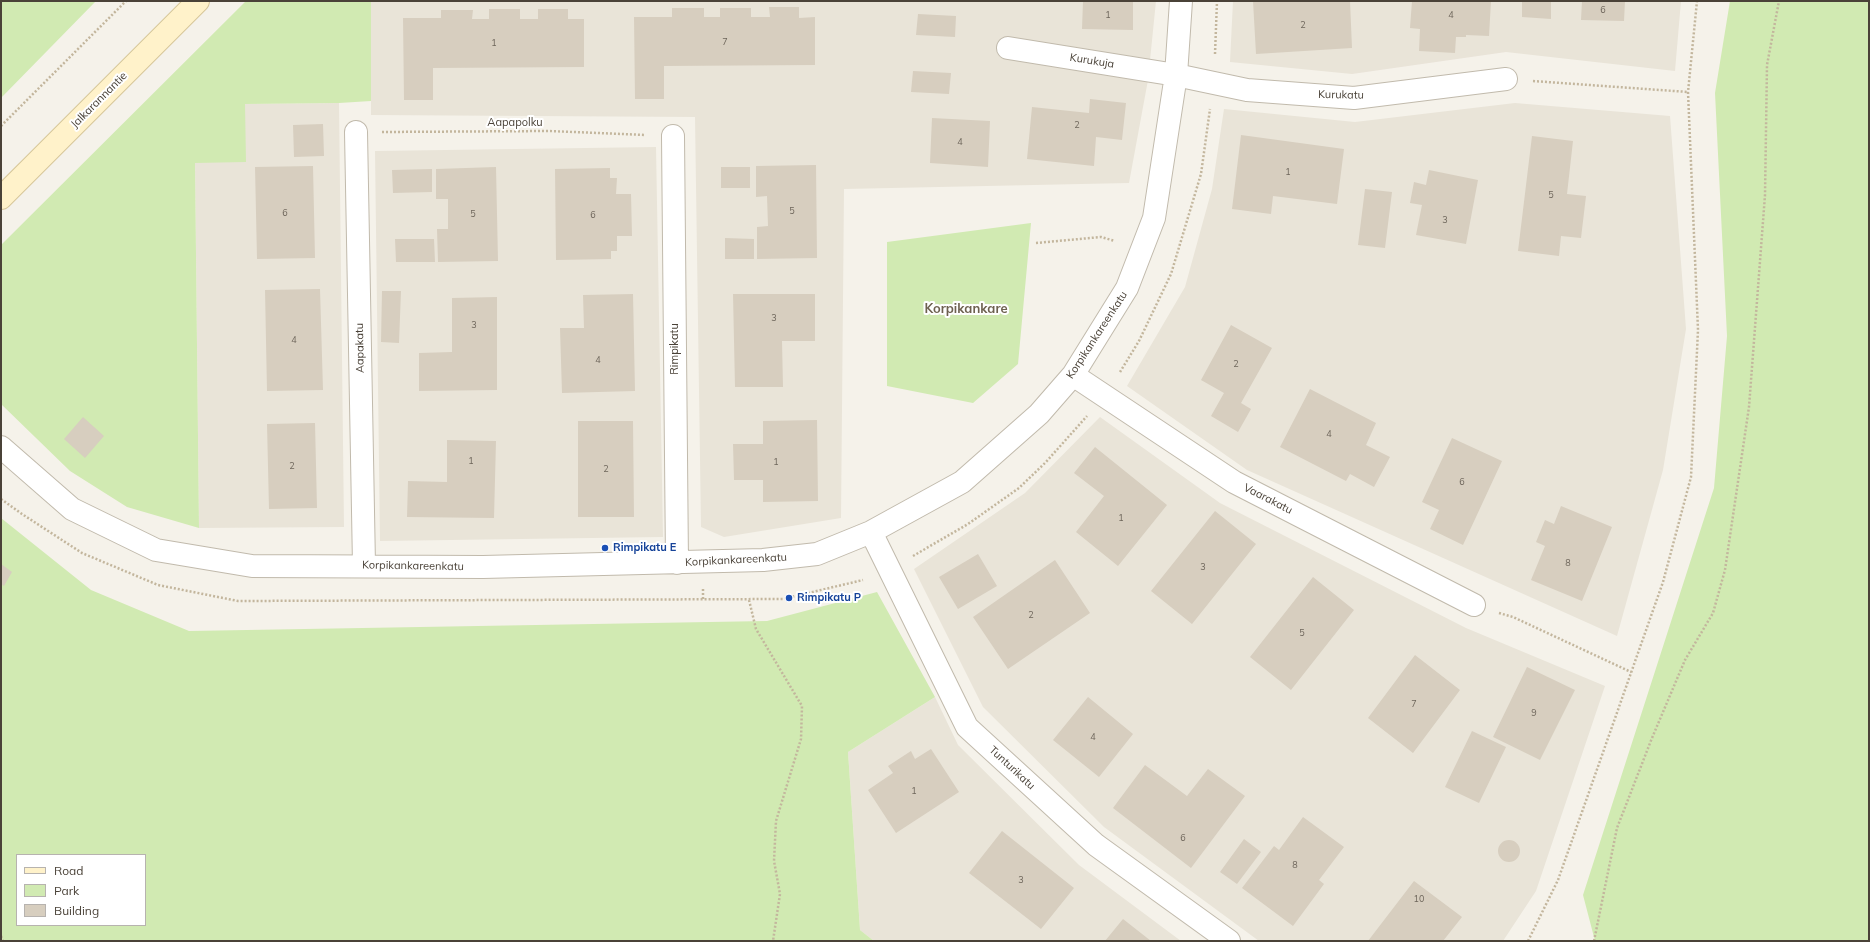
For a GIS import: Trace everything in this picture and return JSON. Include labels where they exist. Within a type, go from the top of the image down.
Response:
[{"type":"main road","name":"Jalkarannantie","points":[[1,198],[198,1]]},
{"type":"street","name":"Korpikankareenkatu","points":[[1,447],[72,509],[156,550],[252,566],[364,565],[483,568],[763,560],[817,554],[871,532],[962,482],[1039,414],[1073,375],[1127,288],[1154,218],[1176,75],[1181,1]]},
{"type":"street","name":"Kurukuja","points":[[1008,48],[1176,75]]},
{"type":"street","name":"Kurukatu","points":[[1176,75],[1247,90],[1354,98],[1506,79]]},
{"type":"street","name":"Aapakatu","points":[[356,132],[364,565]]},
{"type":"street","name":"Rimpikatu","points":[[673,136],[677,563]]},
{"type":"street","name":"Vaarakatu","points":[[1073,375],[1234,482],[1474,604]]},
{"type":"street","name":"Tunturikatu","points":[[871,532],[967,727],[1096,845],[1229,941]]},
{"type":"path","points":[[1,126],[126,1]]},
{"type":"path","points":[[1,499],[82,553],[158,585],[238,601],[749,600],[789,598],[857,582],[890,569],[968,524],[1019,488],[1046,462],[1105,396],[1140,341],[1171,274],[1201,174],[1213,82],[1217,1]]},
{"type":"path","points":[[1528,941],[1558,880],[1663,582],[1691,477],[1698,330],[1688,92],[1697,1]]},
{"type":"path","points":[[1594,941],[1617,828],[1652,738],[1685,660],[1713,613],[1725,570],[1749,407],[1765,196],[1767,65],[1779,1]]},
{"type":"path","points":[[1506,79],[1688,92]]},
{"type":"path","name":"Aapapolku","points":[[356,132],[550,131],[673,136]]},
{"type":"path","points":[[1036,243],[1101,237],[1176,258]]},
{"type":"path","points":[[749,600],[756,629],[802,706],[801,739],[776,821],[774,861],[780,894],[774,941]]},
{"type":"path","points":[[1474,604],[1513,618],[1631,672]]},
{"type":"path","points":[[1,936],[3,941]]},
{"type":"shaded area","points":[[371,1],[1156,1],[1148,80],[1129,183],[844,189],[841,518],[724,537],[701,527],[695,117],[371,115]]},
{"type":"shaded area","points":[[1233,1],[1681,1],[1675,71],[1506,52],[1352,74],[1230,62]]},
{"type":"shaded area","points":[[339,103],[344,527],[199,528],[195,162],[245,162],[245,104]]},
{"type":"shaded area","points":[[1515,103],[1670,116],[1686,329],[1663,470],[1617,636],[1247,470],[1127,386],[1185,287],[1212,189],[1224,109],[1355,122]]},
{"type":"shaded area","points":[[656,147],[663,537],[380,541],[375,151]]},
{"type":"shaded area","points":[[1100,417],[1220,503],[1466,628],[1605,686],[1536,891],[1503,941],[1259,941],[1104,827],[983,707],[914,569],[1025,493]]},
{"type":"shaded area","points":[[935,697],[958,745],[1079,865],[1181,941],[874,941],[860,930],[848,752]]},
{"type":"green space","points":[[1,1],[96,1],[1,98]]},
{"type":"green space","points":[[246,1],[371,1],[371,101],[339,103],[245,104],[246,162],[195,163],[199,528],[127,507],[70,471],[1,404],[1,245]]},
{"type":"green space","points":[[1730,1],[1869,1],[1869,941],[1595,941],[1583,895],[1714,488],[1727,336],[1715,93]]},
{"type":"green space","points":[[1031,223],[1018,364],[973,403],[887,386],[887,242]]},
{"type":"green space","points":[[1,518],[91,590],[189,631],[767,621],[877,592],[935,697],[848,752],[860,930],[874,941],[1,941]]},
{"type":"building","points":[[1083,1],[1133,1],[1133,30],[1082,29]]},
{"type":"building","points":[[1253,1],[1350,1],[1352,48],[1256,54]]},
{"type":"building","points":[[1412,1],[1491,1],[1489,36],[1466,35],[1466,37],[1456,37],[1455,53],[1419,51],[1420,29],[1410,28]]},
{"type":"building","points":[[1522,1],[1551,1],[1551,19],[1522,17]]},
{"type":"building","points":[[1582,1],[1625,1],[1624,21],[1581,20]]},
{"type":"building","points":[[769,7],[799,7],[799,18],[815,17],[815,65],[664,66],[664,99],[635,99],[634,17],[672,17],[672,8],[704,8],[704,17],[720,17],[720,8],[751,8],[751,17],[770,17]]},
{"type":"building","points":[[489,9],[520,9],[520,19],[538,19],[538,9],[568,9],[568,19],[584,19],[584,67],[433,68],[433,100],[404,100],[403,18],[441,18],[441,10],[473,10],[472,19],[489,19]]},
{"type":"building","points":[[918,14],[956,16],[955,37],[916,35]]},
{"type":"building","points":[[913,71],[951,73],[949,94],[911,92]]},
{"type":"building","points":[[1090,99],[1126,103],[1122,140],[1096,137],[1094,166],[1027,159],[1032,107],[1089,113]]},
{"type":"building","points":[[932,118],[990,121],[988,167],[930,163]]},
{"type":"building","points":[[323,124],[324,156],[294,157],[293,125]]},
{"type":"building","points":[[1241,135],[1344,149],[1337,204],[1273,196],[1271,214],[1232,209]]},
{"type":"building","points":[[1532,136],[1573,141],[1567,194],[1586,196],[1581,238],[1561,236],[1559,256],[1518,251]]},
{"type":"building","points":[[816,165],[817,258],[757,259],[757,227],[768,226],[767,196],[756,197],[756,166]]},
{"type":"building","points":[[313,166],[315,258],[257,259],[255,167]]},
{"type":"building","points":[[496,167],[498,261],[438,262],[437,229],[448,229],[448,199],[436,199],[436,169]]},
{"type":"building","points":[[721,167],[750,167],[750,188],[721,188]]},
{"type":"building","points":[[610,168],[610,178],[617,178],[616,194],[631,194],[632,236],[617,236],[617,251],[611,251],[611,259],[556,260],[555,169]]},
{"type":"building","points":[[432,169],[432,192],[393,193],[392,170]]},
{"type":"building","points":[[1429,170],[1478,180],[1466,244],[1416,235],[1422,205],[1410,203],[1414,182],[1426,185]]},
{"type":"building","points":[[1365,189],[1392,192],[1385,248],[1358,245]]},
{"type":"building","points":[[725,238],[754,239],[754,259],[725,259]]},
{"type":"building","points":[[395,239],[434,239],[435,262],[396,262]]},
{"type":"building","points":[[320,289],[323,390],[267,391],[265,290]]},
{"type":"building","points":[[382,291],[401,291],[399,343],[381,342]]},
{"type":"building","points":[[633,294],[635,391],[562,393],[560,328],[584,328],[583,295]]},
{"type":"building","points":[[733,294],[815,294],[815,341],[782,341],[783,387],[735,387]]},
{"type":"building","points":[[497,297],[497,390],[419,391],[419,353],[452,352],[452,298]]},
{"type":"building","points":[[1231,325],[1272,348],[1241,403],[1251,409],[1238,432],[1211,416],[1224,393],[1201,380]]},
{"type":"building","points":[[1310,389],[1376,423],[1366,445],[1390,457],[1374,487],[1350,474],[1346,481],[1280,447]]},
{"type":"building","points":[[83,417],[104,436],[85,458],[64,439]]},
{"type":"building","points":[[817,420],[818,501],[763,502],[763,480],[734,480],[733,444],[763,444],[763,421]]},
{"type":"building","points":[[578,421],[633,421],[634,517],[578,517]]},
{"type":"building","points":[[315,423],[317,508],[269,509],[267,424]]},
{"type":"building","points":[[1452,438],[1502,461],[1463,545],[1430,529],[1439,510],[1422,502]]},
{"type":"building","points":[[447,440],[496,441],[494,518],[407,517],[408,481],[447,482]]},
{"type":"building","points":[[1095,447],[1167,505],[1118,566],[1076,532],[1104,496],[1074,473]]},
{"type":"building","points":[[1561,506],[1612,527],[1582,601],[1531,580],[1545,546],[1536,542],[1545,520],[1554,524]]},
{"type":"building","points":[[1215,511],[1256,544],[1192,624],[1151,591]]},
{"type":"building","points":[[978,554],[997,586],[958,609],[939,577]]},
{"type":"building","points":[[1055,560],[1090,613],[1008,669],[973,617]]},
{"type":"building","points":[[1,564],[12,572],[4,586],[1,584]]},
{"type":"building","points":[[1313,577],[1354,610],[1291,690],[1250,657]]},
{"type":"building","points":[[1415,655],[1460,690],[1413,753],[1368,718]]},
{"type":"building","points":[[1527,667],[1575,690],[1540,760],[1493,737]]},
{"type":"building","points":[[1088,697],[1133,734],[1099,777],[1053,740]]},
{"type":"building","points":[[1472,731],[1506,747],[1479,803],[1445,787]]},
{"type":"building","points":[[931,749],[959,792],[896,833],[868,790],[893,773],[888,766],[911,751],[915,759]]},
{"type":"building","points":[[1145,765],[1187,796],[1208,769],[1245,796],[1191,868],[1113,808]]},
{"type":"building","points":[[1303,817],[1344,847],[1319,880],[1324,884],[1293,926],[1242,888],[1274,846],[1279,850]]},
{"type":"building","points":[[1002,831],[1074,888],[1041,929],[969,873]]},
{"type":"building","points":[[1244,839],[1261,852],[1237,884],[1220,872]]},
{"type":"building","points":[[1509,840],[1517,843],[1520,851],[1517,859],[1509,862],[1501,859],[1498,851],[1501,843]]},
{"type":"building","points":[[1414,881],[1462,917],[1443,941],[1368,941]]},
{"type":"building","points":[[1123,919],[1151,941],[1105,941]]},
{"type":"place","name":"Rimpikatu E","points":[[605,548]]},
{"type":"place","name":"Rimpikatu P","points":[[789,598]]},
{"type":"district","name":"Korpikankare","points":[[966,309]]}]
